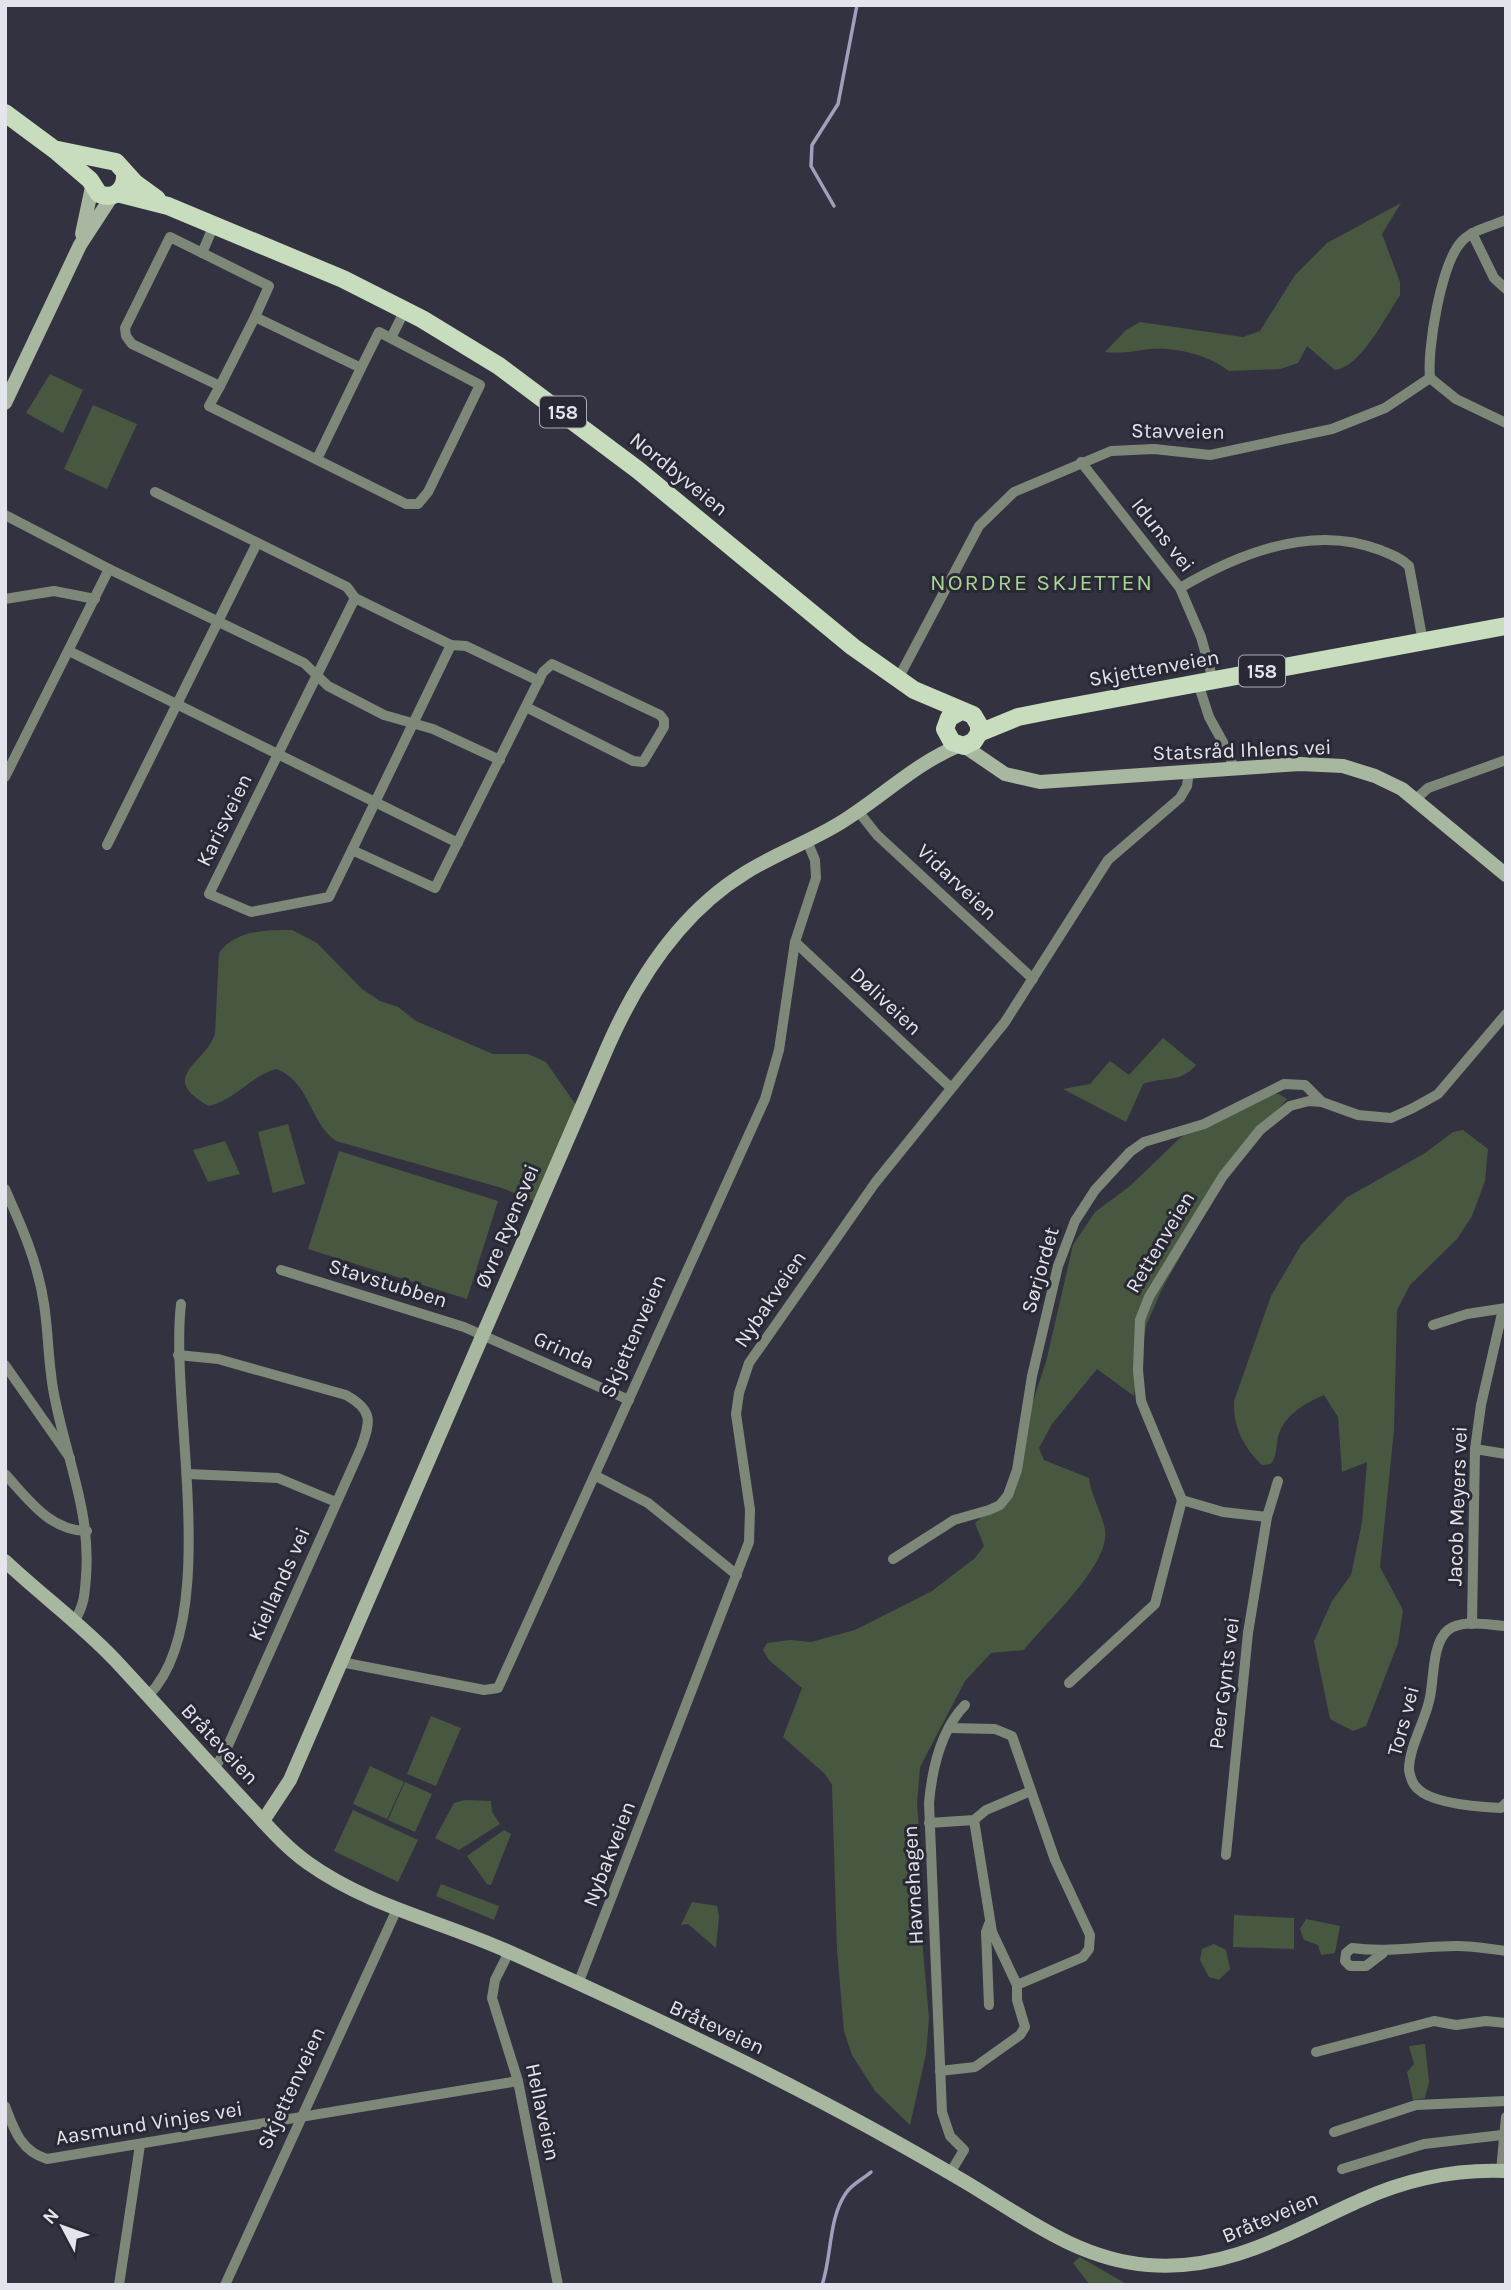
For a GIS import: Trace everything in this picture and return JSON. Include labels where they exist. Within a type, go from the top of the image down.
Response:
[{"type":"main road","name":"Nordbyveien","points":[[5,113],[55,150],[103,196],[115,195],[168,206],[344,279],[405,310],[491,360],[546,399],[693,514],[833,632],[914,690],[962,737]]},
{"type":"main road","name":"Nordbyveien","points":[[55,150],[101,162],[116,162],[125,174],[168,206]]},
{"type":"main road","points":[[91,184],[91,171],[101,162]]},
{"type":"main road","points":[[115,195],[123,187],[125,174]]},
{"type":"main road","name":"Skjettenveien","points":[[962,737],[1018,717],[1506,626]]},
{"type":"main road","name":"Nordbyveien","points":[[914,690],[967,713]]},
{"type":"main road","points":[[967,713],[978,721],[962,737],[952,715],[967,713]]},
{"type":"main road","name":"Skjettenveien","points":[[967,713],[1018,717]]},
{"type":"street","points":[[80,245],[91,184]]},
{"type":"street","points":[[5,403],[80,245],[115,195]]},
{"type":"street","points":[[1506,220],[1472,233],[1456,248],[1430,342],[1430,378],[1456,399],[1506,423]]},
{"type":"street","points":[[201,253],[214,225]]},
{"type":"street","points":[[1472,233],[1494,278],[1506,289]]},
{"type":"street","points":[[220,386],[132,344],[126,336],[125,328],[170,237],[269,286],[255,317],[220,386],[209,406],[406,504],[418,504],[428,492],[480,385],[379,332],[317,459]]},
{"type":"street","points":[[391,338],[405,310]]},
{"type":"street","points":[[255,317],[361,368]]},
{"type":"street","name":"Stavveien","points":[[898,679],[979,526],[1014,492],[1111,451],[1133,449],[1210,455],[1332,429],[1385,408],[1430,378]]},
{"type":"street","name":"Iduns vei","points":[[1081,462],[1180,587],[1201,638],[1205,682],[1214,727],[1230,755],[1233,769]]},
{"type":"street","points":[[155,492],[347,587],[355,598],[451,645],[466,646],[539,681]]},
{"type":"street","points":[[5,515],[109,569],[304,663],[328,686],[384,715],[413,722],[500,760]]},
{"type":"street","points":[[1180,587],[1209,571],[1242,558],[1296,542],[1342,539],[1387,553],[1409,566],[1423,642]]},
{"type":"street","points":[[107,845],[257,543]]},
{"type":"street","points":[[5,777],[109,569]]},
{"type":"street","points":[[5,599],[54,592],[95,599]]},
{"type":"street","name":"Karisveien","points":[[355,598],[209,894],[251,912],[329,897],[451,645]]},
{"type":"street","points":[[69,651],[458,843]]},
{"type":"street","points":[[352,850],[435,888],[539,681],[548,666],[558,665],[660,715],[664,720],[664,727],[643,762],[633,761],[526,707]]},
{"type":"street","name":"Statsråd Ihlens vei","points":[[962,737],[990,765],[1012,776],[1040,782],[1300,764],[1343,766],[1386,780],[1416,799],[1506,875]]},
{"type":"street","name":"Øvre Ryensvei","points":[[264,1821],[285,1790],[616,1029],[651,966],[684,925],[726,886],[756,866],[807,841],[858,811],[926,760],[962,737]]},
{"type":"street","points":[[1416,799],[1428,788],[1506,760]]},
{"type":"street","name":"Nybakveien","points":[[578,1984],[749,1542],[750,1510],[736,1414],[739,1393],[749,1363],[875,1183],[1004,1022],[1108,860],[1181,798],[1187,786],[1189,771]]},
{"type":"street","name":"Vidarveien","points":[[858,811],[877,835],[1033,979]]},
{"type":"street","name":"Skjettenveien","points":[[341,1662],[484,1690],[498,1688],[765,1099],[779,1050],[795,942],[817,873],[807,841]]},
{"type":"street","name":"Døliveien","points":[[795,942],[951,1088]]},
{"type":"street","points":[[1322,1102],[1358,1115],[1391,1118],[1413,1108],[1437,1094],[1506,1014]]},
{"type":"street","name":"Sørjordet","points":[[893,1559],[954,1520],[1000,1505],[1008,1495],[1017,1470],[1032,1376],[1066,1239],[1087,1201],[1120,1162],[1144,1142],[1215,1119],[1284,1084],[1306,1085],[1317,1093],[1322,1102]]},
{"type":"street","name":"Rettenveien","points":[[1182,1500],[1142,1401],[1138,1370],[1142,1310],[1237,1156],[1279,1113],[1298,1104],[1322,1102]]},
{"type":"street","points":[[5,1189],[23,1227],[38,1271],[45,1305],[51,1381],[87,1531],[84,1601],[74,1621]]},
{"type":"street","name":"Stavstubben","points":[[281,1270],[483,1335]]},
{"type":"street","points":[[148,1696],[166,1669],[181,1618],[188,1546],[188,1474],[178,1355],[181,1304]]},
{"type":"street","points":[[1433,1325],[1467,1314],[1504,1308]]},
{"type":"street","name":"Jacob Meyers vei","points":[[1472,1624],[1475,1449],[1481,1405],[1504,1308]]},
{"type":"street","name":"Grinda","points":[[483,1335],[629,1400]]},
{"type":"street","name":"Kiellands vei","points":[[178,1355],[218,1359],[346,1395],[361,1403],[367,1412],[368,1428],[226,1750],[214,1769]]},
{"type":"street","points":[[5,1366],[60,1448],[72,1460]]},
{"type":"street","points":[[1475,1449],[1506,1454]]},
{"type":"street","points":[[5,1474],[45,1516],[65,1528],[87,1531]]},
{"type":"street","points":[[188,1474],[278,1478],[336,1502]]},
{"type":"street","points":[[596,1476],[648,1503],[737,1575]]},
{"type":"street","name":"Peer Gynts vei","points":[[1226,1855],[1248,1633],[1268,1517],[1277,1493],[1278,1481]]},
{"type":"street","points":[[1069,1682],[1155,1604],[1182,1500],[1223,1512],[1268,1517]]},
{"type":"street","name":"Bråteveien","points":[[5,1561],[74,1621],[264,1821],[309,1864],[357,1892],[509,1952],[823,2102],[950,2172],[1062,2240],[1117,2260],[1144,2265],[1186,2266],[1230,2259],[1264,2247],[1360,2200],[1431,2177],[1503,2171]]},
{"type":"street","name":"Tors vei","points":[[1506,1626],[1472,1624],[1453,1627],[1445,1632],[1439,1643],[1430,1700],[1409,1770],[1413,1783],[1426,1795],[1482,1807],[1501,1808],[1506,1803]]},
{"type":"street","name":"Havnehagen","points":[[950,2172],[964,2150],[950,2136],[944,2124],[929,1823],[934,1763],[949,1728],[965,1705]]},
{"type":"street","points":[[949,1728],[995,1729],[1012,1736],[1055,1860],[1091,1941],[1089,1948],[1077,1961],[1017,1984]]},
{"type":"street","points":[[929,1823],[974,1819],[1031,1791]]},
{"type":"street","points":[[940,2070],[975,2067],[1020,2035],[1025,2019],[1017,2000],[1017,1984],[990,1921],[974,1819]]},
{"type":"street","name":"Skjettenveien","points":[[225,2285],[397,1909]]},
{"type":"street","points":[[989,2005],[986,1932],[990,1921]]},
{"type":"street","points":[[1383,1953],[1407,1948],[1455,1946],[1506,1951]]},
{"type":"street","name":"Hellaveien","points":[[509,1952],[495,1980],[492,1998],[518,2081],[558,2285]]},
{"type":"street","points":[[1316,2052],[1434,2021],[1456,2025],[1486,2021],[1506,2023]]},
{"type":"street","name":"Aasmund Vinjes vei","points":[[5,2106],[16,2134],[36,2155],[59,2158],[518,2081]]},
{"type":"street","points":[[1334,2132],[1416,2105],[1485,2099],[1506,2101]]},
{"type":"street","points":[[1503,2171],[1502,2135],[1506,2118]]},
{"type":"street","points":[[1342,2169],[1424,2144],[1502,2135]]},
{"type":"street","points":[[119,2285],[141,2145]]},
{"type":"green space","points":[[1401,203],[1382,234],[1400,282],[1400,295],[1372,339],[1345,367],[1335,370],[1307,346],[1298,363],[1280,369],[1229,371],[1202,356],[1181,351],[1150,349],[1105,352],[1126,330],[1140,322],[1243,337],[1260,331],[1295,275],[1327,243]]},
{"type":"green space","points":[[50,374],[83,390],[63,433],[26,413]]},
{"type":"green space","points":[[93,405],[137,424],[107,489],[64,469]]},
{"type":"green space","points":[[292,930],[317,943],[362,989],[380,1001],[398,1007],[416,1021],[493,1054],[528,1054],[546,1062],[576,1105],[544,1205],[502,1188],[336,1141],[320,1123],[296,1083],[276,1069],[209,1106],[194,1096],[186,1087],[185,1079],[215,1034],[219,953],[226,945],[242,936],[262,931]]},
{"type":"green space","points":[[1163,1038],[1196,1065],[1184,1075],[1143,1084],[1126,1122],[1063,1089],[1090,1084],[1110,1061],[1129,1075]]},
{"type":"green space","points":[[1264,1094],[1279,1094],[1287,1099],[1237,1156],[1162,1289],[1146,1326],[1134,1396],[1097,1369],[1052,1424],[1039,1448],[1044,1460],[1089,1478],[1105,1530],[1104,1544],[1098,1559],[1075,1593],[1024,1650],[991,1653],[965,1681],[920,1767],[917,1803],[922,1870],[918,1894],[929,2018],[926,2054],[910,2125],[875,2091],[852,2055],[844,2031],[837,1950],[832,1785],[825,1774],[783,1737],[802,1688],[769,1660],[763,1650],[767,1643],[790,1640],[811,1642],[855,1630],[932,1591],[975,1558],[984,1546],[975,1523],[1009,1492],[1025,1425],[1046,1362],[1073,1245],[1095,1212],[1130,1186],[1194,1127]]},
{"type":"green space","points":[[288,1124],[305,1184],[273,1193],[258,1132]]},
{"type":"green space","points":[[1463,1130],[1488,1149],[1485,1181],[1472,1216],[1457,1239],[1410,1285],[1397,1310],[1394,1430],[1380,1567],[1403,1610],[1398,1643],[1366,1726],[1353,1731],[1330,1719],[1314,1641],[1332,1601],[1351,1575],[1362,1523],[1367,1462],[1342,1472],[1338,1417],[1324,1395],[1302,1406],[1290,1417],[1281,1429],[1273,1461],[1271,1464],[1262,1465],[1240,1436],[1234,1401],[1271,1296],[1301,1245],[1346,1198],[1425,1153],[1453,1132]]},
{"type":"green space","points":[[225,1141],[240,1174],[208,1182],[193,1150]]},
{"type":"green space","points":[[339,1151],[498,1201],[467,1299],[308,1249]]},
{"type":"green space","points":[[431,1716],[461,1728],[436,1786],[407,1774]]},
{"type":"green space","points":[[370,1766],[404,1782],[387,1819],[353,1804]]},
{"type":"green space","points":[[405,1782],[432,1794],[415,1832],[388,1820]]},
{"type":"green space","points":[[465,1800],[491,1801],[492,1812],[500,1824],[459,1850],[435,1838],[454,1803]]},
{"type":"green space","points":[[353,1810],[418,1840],[398,1882],[334,1851]]},
{"type":"green space","points":[[504,1830],[511,1834],[491,1885],[487,1884],[467,1856]]},
{"type":"green space","points":[[441,1884],[499,1906],[494,1920],[436,1896]]},
{"type":"green space","points":[[692,1902],[717,1906],[719,1916],[716,1948],[688,1924],[681,1925]]},
{"type":"green space","points":[[1234,1915],[1294,1918],[1294,1949],[1233,1947]]},
{"type":"green space","points":[[1306,1919],[1340,1926],[1335,1953],[1321,1955],[1318,1945],[1304,1940],[1300,1929]]},
{"type":"green space","points":[[1214,1944],[1226,1950],[1230,1969],[1219,1980],[1209,1977],[1200,1960],[1202,1949]]},
{"type":"green space","points":[[1425,2044],[1429,2082],[1425,2098],[1413,2100],[1407,2072],[1414,2064],[1409,2046]]},
{"type":"green space","points":[[1080,2257],[1128,2285],[1090,2285],[1073,2263]]},
{"type":"waterway","points":[[834,206],[811,166],[812,145],[838,104],[857,5]]},
{"type":"waterway","points":[[822,2285],[840,2203],[846,2193],[871,2172]]},
{"type":"district","name":"NORDRE SKJETTEN","points":[[1042,582]]}]
